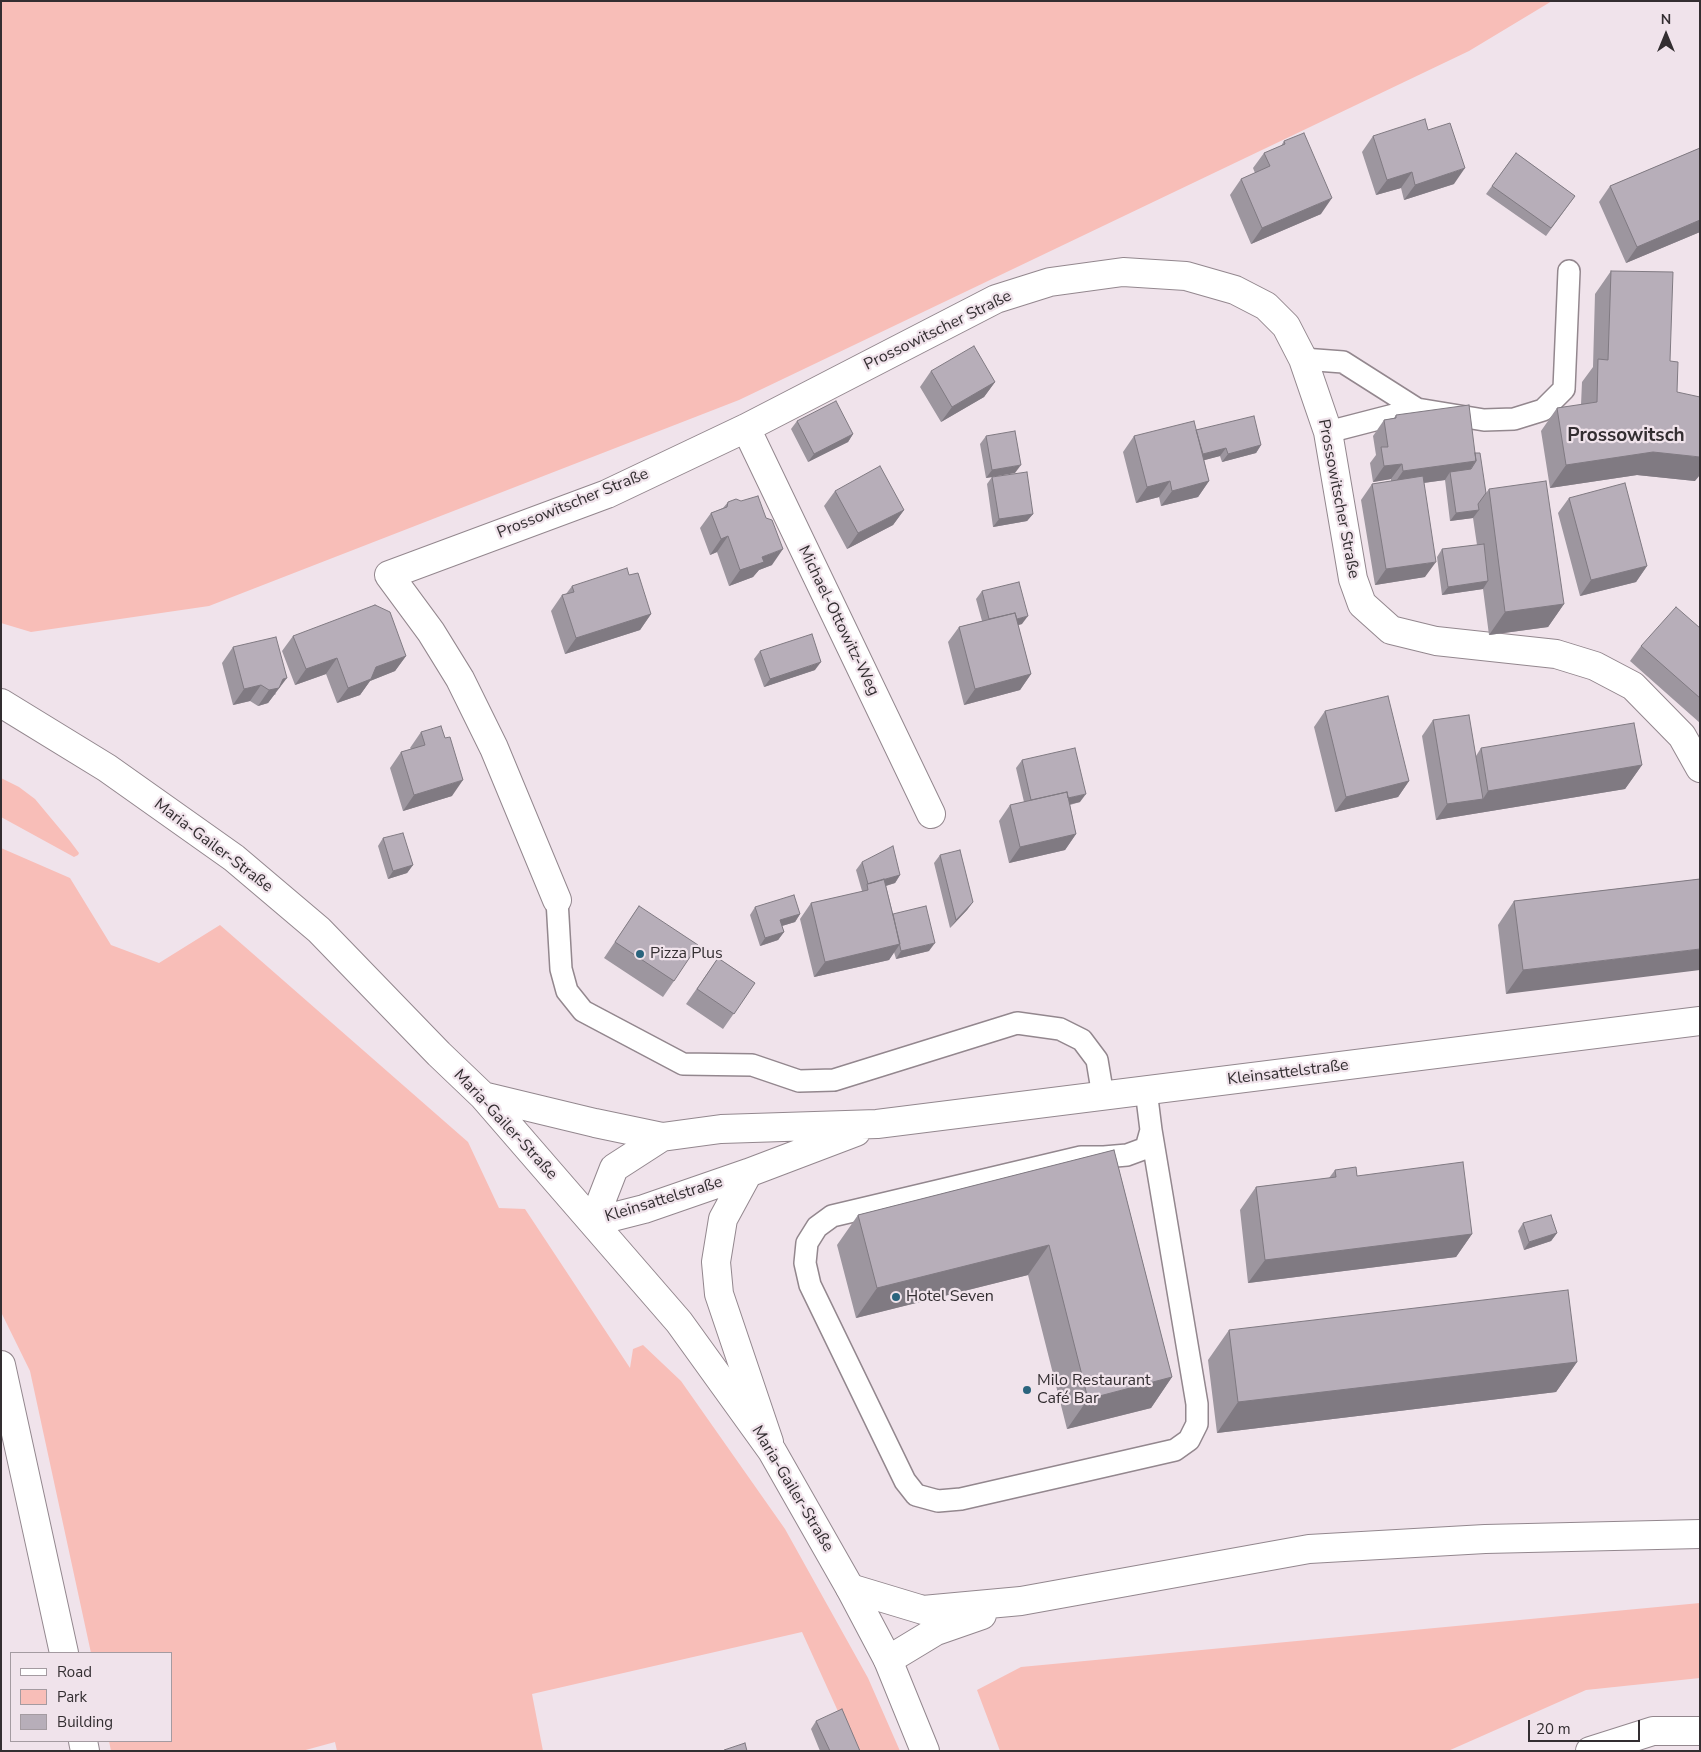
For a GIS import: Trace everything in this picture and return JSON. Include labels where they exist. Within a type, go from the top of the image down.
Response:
[{"type":"main road","name":"Prossowitscher Straße","points":[[557,900],[494,748],[460,679],[431,632],[389,575],[607,494],[746,428],[996,299],[1050,282],[1123,272],[1186,276],[1235,290],[1266,306],[1286,326],[1303,359],[1328,432],[1353,579],[1362,604],[1392,630],[1436,641],[1556,654],[1596,666],[1633,686],[1682,736],[1700,768]]},
{"type":"main road","name":"Michael-Ottowitz-Weg","points":[[746,428],[931,814]]},
{"type":"main road","name":"Maria-Gailer-Straße","points":[[1,703],[108,768],[234,858],[319,930],[433,1048],[483,1096],[679,1322],[772,1451],[850,1588],[888,1660],[926,1751]]},
{"type":"main road","name":"Kleinsattelstraße","points":[[593,1222],[614,1168],[662,1137],[721,1129],[877,1124],[1700,1020]]},
{"type":"main road","points":[[483,1096],[595,1124],[662,1137]]},
{"type":"main road","name":"Kleinsattelstraße","points":[[593,1222],[644,1209],[748,1173],[877,1124]]},
{"type":"main road","points":[[748,1173],[723,1219],[716,1262],[719,1294],[772,1451]]},
{"type":"main road","points":[[1,1365],[64,1652]]},
{"type":"main road","points":[[850,1588],[923,1610],[1021,1601],[1308,1549],[1485,1539],[1700,1534]]},
{"type":"main road","points":[[888,1660],[936,1631],[1021,1601]]},
{"type":"main road","points":[[1590,1751],[1652,1731],[1700,1731]]},
{"type":"lane","points":[[1303,359],[1343,362],[1417,409],[1484,420],[1514,419],[1543,410],[1564,389],[1569,271]]},
{"type":"lane","points":[[1328,432],[1417,409]]},
{"type":"lane","points":[[557,900],[561,969],[567,991],[583,1011],[683,1064],[752,1064],[799,1081],[834,1080],[1017,1023],[1060,1029],[1082,1040],[1097,1060],[1103,1096]]},
{"type":"lane","points":[[1146,1090],[1197,1404],[1197,1424],[1189,1440],[1174,1450],[961,1499],[938,1501],[916,1495],[905,1481],[810,1285],[806,1263],[807,1243],[817,1227],[832,1216],[1081,1157],[1127,1155],[1146,1148],[1151,1130]]},
{"type":"green space","points":[[1,1],[1552,1],[1469,51],[739,400],[209,606],[31,632],[1,623]]},
{"type":"green space","points":[[1,778],[19,787],[35,799],[70,841],[79,853],[78,855],[74,857],[1,817]]},
{"type":"green space","points":[[1,848],[70,878],[111,945],[159,963],[220,925],[468,1142],[499,1208],[525,1209],[630,1368],[633,1349],[643,1345],[681,1381],[785,1529],[868,1678],[900,1751],[856,1751],[802,1632],[532,1694],[543,1751],[337,1751],[335,1742],[302,1751],[111,1751],[109,1742],[172,1742],[172,1652],[91,1652],[30,1371],[1,1312]]},
{"type":"green space","points":[[1700,1603],[1700,1678],[1586,1690],[1448,1751],[1000,1751],[977,1690],[1021,1667]]},
{"type":"building","points":[[1425,119],[1428,130],[1450,123],[1465,168],[1415,185],[1412,172],[1387,180],[1373,136]]},
{"type":"building","points":[[1304,133],[1332,198],[1262,228],[1241,179],[1270,166],[1264,153],[1285,144],[1284,141]]},
{"type":"building","points":[[1700,148],[1700,220],[1637,247],[1610,186]]},
{"type":"building","points":[[1516,153],[1575,196],[1551,228],[1492,186]]},
{"type":"building","points":[[1611,271],[1673,272],[1670,361],[1678,362],[1677,392],[1700,397],[1700,457],[1653,452],[1566,465],[1557,408],[1597,402],[1598,359],[1608,360]]},
{"type":"building","points":[[974,346],[995,382],[952,407],[931,371]]},
{"type":"building","points":[[836,401],[853,434],[814,454],[797,421]]},
{"type":"building","points":[[1469,405],[1476,461],[1403,471],[1402,464],[1384,466],[1381,447],[1388,447],[1384,420],[1396,418],[1396,415]]},
{"type":"building","points":[[1254,416],[1261,445],[1228,454],[1226,448],[1203,454],[1196,430]]},
{"type":"building","points":[[1194,421],[1209,481],[1172,491],[1170,481],[1147,487],[1134,436]]},
{"type":"building","points":[[1015,431],[1021,465],[992,470],[986,436]]},
{"type":"building","points":[[1475,453],[1480,453],[1486,493],[1478,504],[1479,510],[1456,513],[1450,472],[1471,469],[1476,461]]},
{"type":"building","points":[[880,466],[904,510],[858,533],[835,491]]},
{"type":"building","points":[[1027,472],[1033,514],[999,519],[992,477]]},
{"type":"building","points":[[1423,476],[1436,562],[1386,569],[1372,484]]},
{"type":"building","points":[[1546,481],[1564,604],[1505,612],[1489,489]]},
{"type":"building","points":[[1625,483],[1647,566],[1591,580],[1569,498]]},
{"type":"building","points":[[758,496],[766,518],[772,520],[783,549],[762,557],[764,562],[740,570],[728,536],[721,539],[711,513],[727,507],[728,502],[736,499],[741,501]]},
{"type":"building","points":[[1484,544],[1488,581],[1448,587],[1442,549]]},
{"type":"building","points":[[627,568],[629,575],[638,573],[651,614],[576,638],[562,595],[574,592],[572,586]]},
{"type":"building","points":[[1019,582],[1028,616],[1017,619],[1015,613],[989,619],[982,591]]},
{"type":"building","points":[[375,605],[390,612],[406,656],[376,667],[371,679],[348,688],[337,658],[306,669],[293,636]]},
{"type":"building","points":[[1676,607],[1700,628],[1700,698],[1641,646]]},
{"type":"building","points":[[1015,613],[1031,674],[975,689],[959,627]]},
{"type":"building","points":[[812,634],[821,662],[770,679],[760,651]]},
{"type":"building","points":[[276,637],[287,678],[283,679],[279,688],[269,690],[261,685],[244,689],[233,647]]},
{"type":"building","points":[[1388,696],[1409,781],[1346,797],[1325,711]]},
{"type":"building","points":[[1469,715],[1483,799],[1447,804],[1433,720]]},
{"type":"building","points":[[1634,723],[1642,765],[1488,791],[1481,748]]},
{"type":"building","points":[[441,726],[445,738],[450,737],[463,780],[414,795],[401,752],[425,745],[421,732]]},
{"type":"building","points":[[1075,748],[1086,794],[1068,798],[1067,792],[1031,800],[1022,760]]},
{"type":"building","points":[[1067,792],[1076,834],[1020,847],[1010,805]]},
{"type":"building","points":[[403,833],[413,865],[393,871],[383,838]]},
{"type":"building","points":[[893,846],[900,875],[868,884],[862,862]]},
{"type":"building","points":[[960,850],[973,902],[956,920],[940,855]]},
{"type":"building","points":[[884,879],[900,944],[825,962],[811,903],[868,890],[867,884]]},
{"type":"building","points":[[1700,879],[1700,949],[1523,970],[1514,901]]},
{"type":"building","points":[[794,895],[800,914],[780,920],[784,932],[765,938],[755,907]]},
{"type":"building","points":[[639,906],[698,945],[674,981],[615,942]]},
{"type":"building","points":[[926,906],[935,943],[901,951],[893,914]]},
{"type":"building","points":[[718,958],[755,983],[734,1014],[697,989]]},
{"type":"building","name":"Hotel Seven","points":[[1114,1150],[1172,1377],[1088,1399],[1049,1245],[877,1288],[858,1215]]},
{"type":"building","points":[[1463,1162],[1472,1234],[1265,1260],[1256,1187],[1336,1177],[1335,1170],[1356,1167],[1357,1176]]},
{"type":"building","points":[[1551,1215],[1557,1233],[1529,1242],[1523,1223]]},
{"type":"building","points":[[1568,1290],[1577,1362],[1238,1402],[1229,1330]]},
{"type":"building","points":[[842,1709],[860,1751],[830,1751],[816,1721]]},
{"type":"building","points":[[745,1743],[747,1751],[724,1751],[724,1750]]},
{"type":"place","name":"Pizza Plus","points":[[640,954]]},
{"type":"place","name":"Hotel Seven","points":[[896,1297]]},
{"type":"place","name":"Milo Restaurant Café Bar","points":[[1027,1390]]},
{"type":"district","name":"Prossowitsch","points":[[1626,436]]}]
